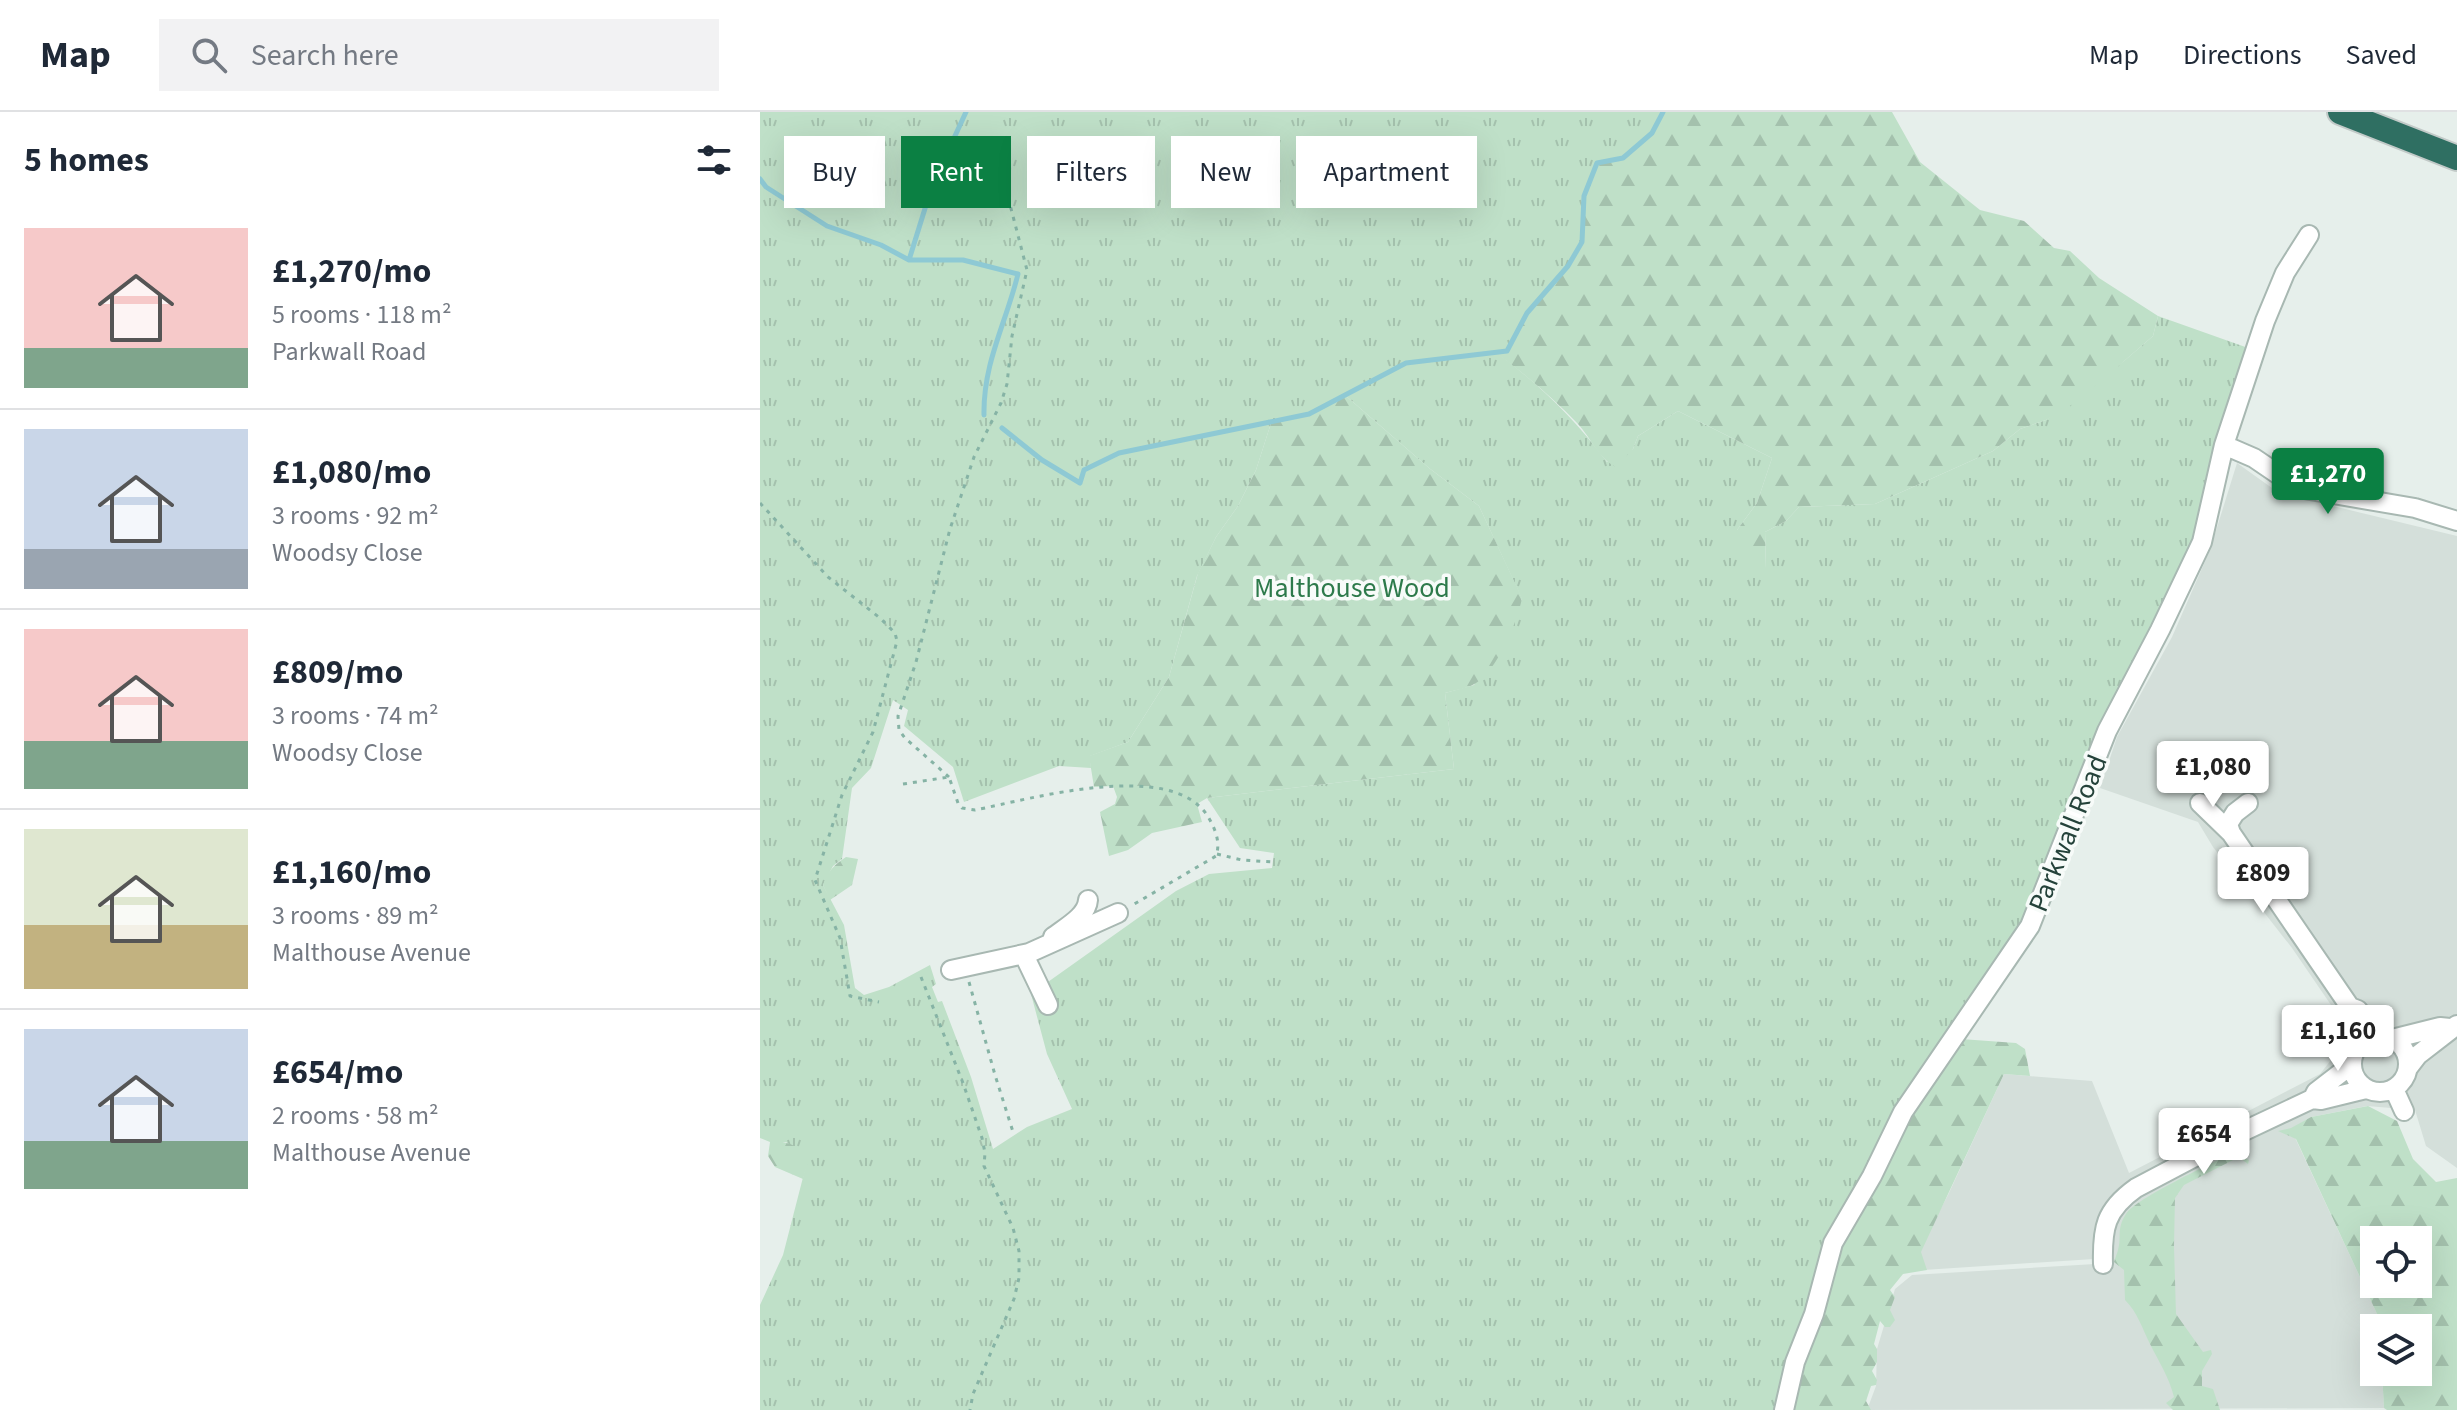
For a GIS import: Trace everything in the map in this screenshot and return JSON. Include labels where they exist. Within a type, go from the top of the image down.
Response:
[{"type":"highway","points":[[2340,112],[2457,158]]},
{"type":"highway","points":[[2348,112],[2457,146]]},
{"type":"street","name":"Parkwall Road","points":[[1784,1410],[1795,1362],[1814,1314],[1833,1243],[1872,1176],[1903,1112],[2030,926],[2107,731],[2202,542],[2224,445],[2265,321],[2285,273],[2309,235]]},
{"type":"street","points":[[2224,445],[2254,458],[2304,489],[2415,508],[2457,521]]},
{"type":"street","points":[[2200,803],[2231,833],[2350,1007],[2358,1010],[2384,1038],[2405,1050],[2408,1068]]},
{"type":"street","points":[[2231,833],[2228,824],[2235,813],[2248,803]]},
{"type":"street","points":[[1030,952],[1083,913],[1088,900]]},
{"type":"street","points":[[958,968],[1030,952],[1118,913]]},
{"type":"street","points":[[1030,952],[1048,1005]]},
{"type":"street","points":[[2350,1007],[2353,1075],[2366,1089],[2375,1093],[2394,1089],[2418,1055],[2454,1026]]},
{"type":"street","points":[[2312,1099],[2353,1058],[2366,1038],[2384,1038],[2454,1026]]},
{"type":"street","points":[[2103,1264],[2105,1228],[2113,1208],[2136,1188],[2312,1099],[2321,1100],[2366,1089]]},
{"type":"street","points":[[2394,1089],[2404,1111]]},
{"type":"path","points":[[1011,208],[1027,270],[1012,336],[1007,384],[974,457],[959,500],[916,662],[898,716],[899,730],[949,777],[962,808],[975,810],[1094,787],[1167,790],[1189,797],[1203,809],[1212,823],[1218,839],[1217,854],[1209,863],[1118,913]]},
{"type":"path","points":[[760,503],[828,577],[895,633],[897,641],[873,732],[847,780],[815,880],[840,938],[850,996],[879,1002]]},
{"type":"path","points":[[903,784],[949,777]]},
{"type":"path","points":[[1217,854],[1242,860],[1273,862]]},
{"type":"path","points":[[958,968],[1014,1135]]},
{"type":"path","points":[[921,977],[977,1124],[985,1153],[984,1166],[1013,1228],[1019,1251],[1019,1278],[1014,1299],[973,1394],[970,1410]]},
{"type":"shaded area","points":[[2237,463],[2279,493],[2457,536],[2457,1168],[2426,1146],[2415,1110],[2367,1106],[2311,1117],[2291,1129],[2360,1277],[2360,1298],[2370,1298],[2377,1314],[2360,1314],[2360,1386],[2383,1386],[2384,1408],[1867,1410],[1876,1386],[1877,1349],[1895,1289],[1912,1275],[2095,1264],[2094,1259],[1908,1271],[1948,1195],[2004,1074],[2092,1081],[2129,1173],[2320,1074],[2339,1050],[2344,1024],[2292,948],[2213,847],[2198,822],[2100,788],[2117,737],[2172,637],[2210,550]]},
{"type":"green space","points":[[760,112],[1663,112],[1652,133],[1584,196],[1582,242],[1568,266],[1527,313],[1507,351],[1497,353],[1556,403],[1607,462],[1633,449],[1638,436],[1678,411],[1772,458],[1757,503],[1737,530],[1766,568],[1765,532],[1786,521],[1799,507],[1875,504],[1993,451],[2020,429],[2046,420],[2124,361],[2153,336],[2158,316],[2251,349],[2199,537],[2076,786],[2028,915],[1892,1120],[1822,1249],[1808,1312],[1778,1410],[760,1410],[760,1305],[783,1255],[808,1158],[786,1142],[770,1142],[760,1138]],"holes":[[[1346,396],[1429,468],[1479,506],[1522,599],[1474,685],[1445,693],[1454,769],[1207,798],[1240,848],[1274,853],[1272,868],[1209,874],[1176,891],[1031,994],[1047,1054],[1072,1109],[1027,1127],[993,1149],[971,1077],[942,1001],[938,1002],[932,987],[936,984],[930,965],[889,987],[864,995],[855,988],[844,925],[823,885],[833,866],[842,859],[852,788],[871,768],[893,700],[908,710],[904,726],[953,767],[964,802],[1059,766],[1091,768],[1090,756],[1128,742],[1169,677],[1197,576],[1256,470],[1272,420],[1309,414]]]},
{"type":"green space","points":[[1663,112],[1892,112],[1920,162],[1980,210],[2024,221],[2054,248],[2070,251],[2099,278],[2158,316],[2153,336],[2078,401],[2046,420],[2020,429],[1993,451],[1875,504],[1799,507],[1786,521],[1765,532],[1766,570],[1730,547],[1737,530],[1757,503],[1772,458],[1678,411],[1638,436],[1633,449],[1616,467],[1604,458],[1559,405],[1496,353],[1507,351],[1527,313],[1568,266],[1582,242],[1584,196],[1597,163],[1623,158],[1652,133]]},
{"type":"green space","name":"Malthouse Wood","points":[[1346,396],[1429,468],[1479,506],[1522,598],[1511,632],[1484,677],[1465,688],[1445,693],[1454,769],[1207,798],[1197,804],[1202,822],[1152,833],[1128,850],[1109,856],[1100,812],[1115,804],[1117,797],[1113,786],[1094,787],[1089,756],[1128,742],[1169,677],[1198,573],[1256,470],[1272,420],[1309,414]]},
{"type":"green space","points":[[846,857],[858,859],[852,885],[830,900],[823,885],[832,869]]},
{"type":"green space","points":[[1961,1039],[2016,1043],[2025,1049],[2030,1076],[2004,1074],[1921,1252],[1927,1270],[1903,1274],[1890,1290],[1895,1297],[1890,1310],[1895,1320],[1890,1327],[1885,1327],[1880,1321],[1874,1344],[1877,1362],[1872,1371],[1877,1380],[1876,1385],[1871,1386],[1866,1401],[1871,1410],[1778,1410],[1796,1383],[1812,1343],[1847,1234],[1916,1105]]},
{"type":"green space","points":[[2368,1106],[2397,1121],[2413,1159],[2436,1182],[2457,1178],[2457,1410],[2384,1408],[2383,1386],[2432,1386],[2432,1314],[2377,1314],[2370,1298],[2432,1298],[2432,1226],[2360,1226],[2360,1277],[2296,1139],[2278,1131],[2311,1117]]},
{"type":"green space","points":[[770,1142],[795,1146],[809,1158],[803,1179],[775,1167],[768,1156]]},
{"type":"green space","points":[[2234,1152],[2249,1160],[2248,1164],[2237,1158],[2184,1185],[2175,1198],[2176,1314],[2203,1352],[2211,1350],[2212,1354],[2202,1371],[2202,1386],[2213,1389],[2220,1410],[2173,1410],[2166,1403],[2174,1397],[2169,1383],[2137,1315],[2125,1300],[2124,1270],[2114,1262],[2121,1224],[2126,1214],[2144,1199]]},
{"type":"waterway","points":[[909,260],[932,186],[966,112]]},
{"type":"waterway","points":[[1002,428],[1042,460],[1080,483],[1084,470],[1119,453],[1309,414],[1406,363],[1507,351],[1527,313],[1568,266],[1582,242],[1584,196],[1597,163],[1623,158],[1652,133],[1663,112]]},
{"type":"waterway","points":[[760,179],[766,187],[827,226],[881,245],[909,260],[963,260],[1018,274],[991,360],[984,415]]}]
